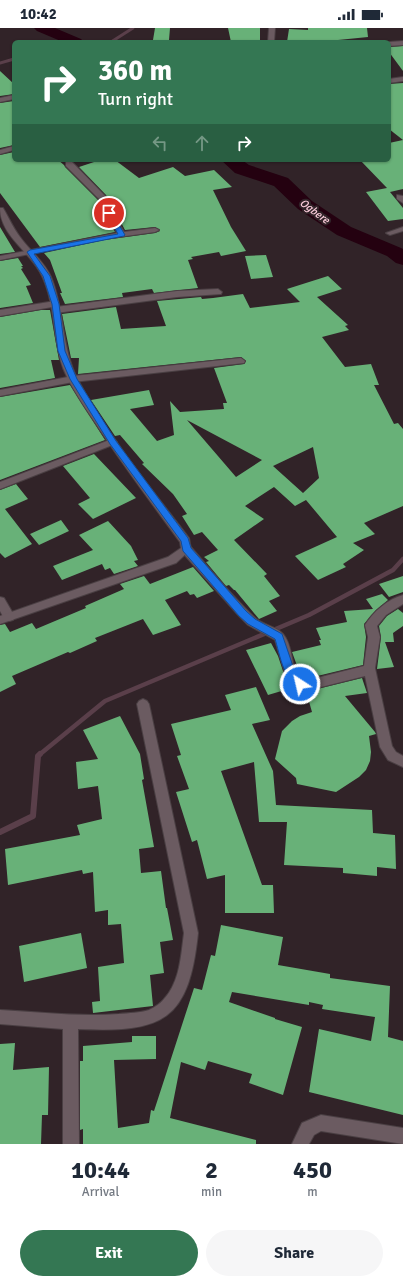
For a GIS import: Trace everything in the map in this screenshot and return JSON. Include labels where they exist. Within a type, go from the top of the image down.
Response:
[{"type":"street","points":[[271,40],[272,28]]},
{"type":"street","points":[[391,44],[403,43]]},
{"type":"street","points":[[391,80],[403,79]]},
{"type":"street","points":[[0,100],[12,97]]},
{"type":"street","points":[[0,152],[12,149]]},
{"type":"street","points":[[69,164],[102,198],[122,235]]},
{"type":"street","points":[[0,210],[15,235],[30,252],[46,276],[56,307],[62,351],[74,379],[112,442],[185,541],[186,549],[252,622],[279,637],[292,677],[300,684],[309,685],[364,671],[369,668]]},
{"type":"street","points":[[0,258],[156,230]]},
{"type":"street","points":[[390,233],[403,230]]},
{"type":"street","points":[[0,313],[177,294],[218,292]]},
{"type":"street","points":[[0,393],[74,379],[241,361]]},
{"type":"street","points":[[0,486],[112,442]]},
{"type":"street","points":[[0,601],[4,618],[172,560],[186,549]]},
{"type":"street","points":[[403,599],[382,612],[371,625],[374,637],[369,668],[386,747],[392,756],[403,762]]},
{"type":"street","points":[[0,1017],[70,1022],[138,1021],[162,1012],[178,992],[188,961],[191,933],[143,704]]},
{"type":"street","points":[[70,1022],[71,1144]]},
{"type":"street","points":[[300,1144],[308,1129],[321,1123],[403,1136]]},
{"type":"building","points":[[155,28],[170,28],[169,40],[153,40]]},
{"type":"building","points":[[228,28],[260,28],[260,40],[231,40]]},
{"type":"building","points":[[308,28],[367,28],[368,37],[338,40],[287,40],[289,29],[308,30]]},
{"type":"building","points":[[403,46],[403,71],[391,55],[391,47]]},
{"type":"building","points":[[0,71],[12,82],[12,94],[0,96]]},
{"type":"building","points":[[403,83],[403,140],[391,131],[391,84]]},
{"type":"building","points":[[12,101],[12,145],[0,148],[0,103]]},
{"type":"building","points":[[403,140],[403,189],[390,192],[403,208],[403,219],[388,221],[366,192],[387,188],[362,162],[391,162],[391,143]]},
{"type":"building","points":[[12,152],[12,162],[60,162],[98,200],[115,232],[40,247],[0,193],[0,155]]},
{"type":"building","points":[[94,162],[118,162],[139,178],[173,167],[185,176],[214,170],[232,187],[213,190],[231,227],[246,251],[221,256],[219,252],[191,257],[193,259],[188,260],[198,288],[154,293],[152,289],[122,293],[123,297],[65,304],[50,260],[44,253],[104,240],[160,231],[155,227],[125,230],[106,195],[79,167]]},
{"type":"building","points":[[0,227],[15,252],[0,254]]},
{"type":"building","points":[[266,255],[273,277],[251,279],[245,256]]},
{"type":"building","points":[[18,258],[23,266],[21,266],[23,268],[21,269],[31,285],[26,286],[33,303],[0,308],[0,261]]},
{"type":"building","points":[[328,276],[342,289],[317,297],[348,325],[345,326],[349,330],[322,337],[345,367],[371,364],[379,385],[374,385],[394,424],[398,423],[403,429],[403,506],[364,523],[375,534],[353,543],[364,550],[343,564],[346,567],[318,580],[295,556],[337,537],[306,500],[295,506],[274,487],[245,506],[264,519],[234,540],[267,574],[264,576],[280,596],[269,601],[277,611],[259,619],[235,590],[229,585],[226,586],[206,562],[209,561],[204,557],[218,550],[202,532],[194,535],[182,516],[187,514],[173,494],[142,464],[144,463],[120,435],[115,436],[91,400],[149,390],[154,405],[130,409],[157,441],[174,435],[170,401],[180,412],[224,409],[223,403],[227,403],[214,368],[244,364],[246,361],[241,357],[78,374],[79,358],[71,358],[62,314],[116,307],[121,329],[166,326],[157,301],[201,297],[202,299],[243,294],[250,308],[300,302],[287,289]],"holes":[[[187,420],[262,460],[236,477]],[[313,447],[319,478],[303,493],[273,466]]]},
{"type":"building","points":[[41,310],[50,310],[59,360],[51,360],[55,378],[0,388],[0,317]]},
{"type":"building","points":[[70,385],[105,440],[0,480],[0,397]]},
{"type":"building","points":[[94,454],[136,498],[93,519],[78,504],[90,498],[63,466]]},
{"type":"building","points":[[16,484],[28,499],[5,509],[32,544],[5,558],[0,553],[0,490]]},
{"type":"building","points":[[61,520],[69,531],[39,545],[30,534]]},
{"type":"building","points":[[108,521],[131,546],[138,560],[134,561],[138,566],[114,574],[110,568],[105,570],[102,564],[62,580],[53,566],[93,550],[79,535]]},
{"type":"building","points":[[193,567],[214,591],[197,598],[194,594],[190,595],[187,591],[165,600],[181,625],[153,635],[143,619],[95,638],[97,641],[70,653],[68,652],[12,676],[16,684],[0,692],[0,625],[5,624],[10,632],[32,623],[36,629],[86,608],[85,606],[124,589],[120,584],[144,576],[150,584]]},
{"type":"building","points":[[403,576],[403,592],[389,597],[379,584]]},
{"type":"building","points":[[382,594],[388,600],[376,610],[364,624],[366,637],[363,665],[309,678],[299,671],[292,652],[321,645],[319,640],[321,640],[316,628],[347,622],[344,611],[373,609],[366,599]]},
{"type":"building","points":[[398,609],[403,613],[403,626],[393,633],[394,642],[385,642],[394,667],[377,669],[381,637],[379,626],[387,616]]},
{"type":"building","points":[[271,643],[278,656],[284,674],[289,683],[295,687],[268,695],[246,650]]},
{"type":"building","points":[[362,678],[367,693],[345,696],[376,734],[369,736],[371,752],[370,761],[366,770],[359,777],[336,792],[297,784],[296,778],[275,759],[282,731],[292,721],[300,716],[312,712],[306,691]]},
{"type":"building","points":[[256,687],[270,720],[252,724],[273,771],[276,805],[372,810],[373,833],[395,835],[396,869],[377,867],[377,876],[343,873],[343,868],[284,865],[287,822],[259,822],[254,762],[221,771],[262,885],[273,885],[274,913],[225,913],[225,875],[207,879],[197,840],[192,842],[176,792],[189,789],[177,756],[181,755],[171,724],[231,710],[225,695]]},
{"type":"building","points":[[120,716],[140,754],[144,779],[142,780],[154,847],[139,849],[141,873],[161,871],[166,908],[173,940],[160,942],[164,973],[150,975],[153,1006],[93,1013],[92,1002],[100,1001],[98,967],[124,963],[121,924],[108,925],[108,910],[95,912],[93,872],[83,874],[82,870],[8,885],[5,849],[80,835],[77,825],[102,819],[98,786],[78,789],[76,762],[98,759],[83,730]]},
{"type":"building","points":[[221,925],[283,937],[278,965],[330,974],[330,978],[390,986],[388,1037],[403,1041],[403,1115],[309,1092],[319,1029],[371,1041],[375,1017],[322,1009],[323,1005],[309,1002],[309,1005],[232,992],[229,1002],[302,1027],[283,1095],[249,1083],[252,1074],[208,1061],[205,1070],[181,1062],[170,1118],[256,1140],[256,1144],[83,1144],[83,1129],[80,1130],[80,1061],[83,1061],[83,1046],[132,1042],[132,1036],[156,1036],[156,1059],[114,1060],[118,1128],[149,1123],[151,1110],[154,1111],[194,988],[202,990],[211,955],[215,956]]},
{"type":"building","points":[[81,933],[87,968],[24,982],[19,946]]},
{"type":"building","points":[[15,1043],[13,1070],[49,1067],[48,1115],[42,1115],[41,1144],[0,1144],[0,1044]]},
{"type":"waterway","name":"Ogbere","points":[[42,28],[71,40]]},
{"type":"waterway","points":[[114,40],[133,28]]},
{"type":"waterway","points":[[0,63],[12,60]]},
{"type":"waterway","name":"Ogbere","points":[[233,162],[242,169],[281,182],[305,205],[344,231],[394,252],[403,259]]},
{"type":"waterway","points":[[39,755],[105,701],[309,615],[393,570],[403,559]]},
{"type":"waterway","points":[[0,832],[33,816],[39,755]]},
{"type":"route","points":[[109,213],[122,235],[104,237],[30,252],[46,276],[55,304],[62,351],[65,361],[74,379],[112,442],[185,541],[186,549],[252,622],[279,637],[282,642],[292,677],[300,684]]}]
